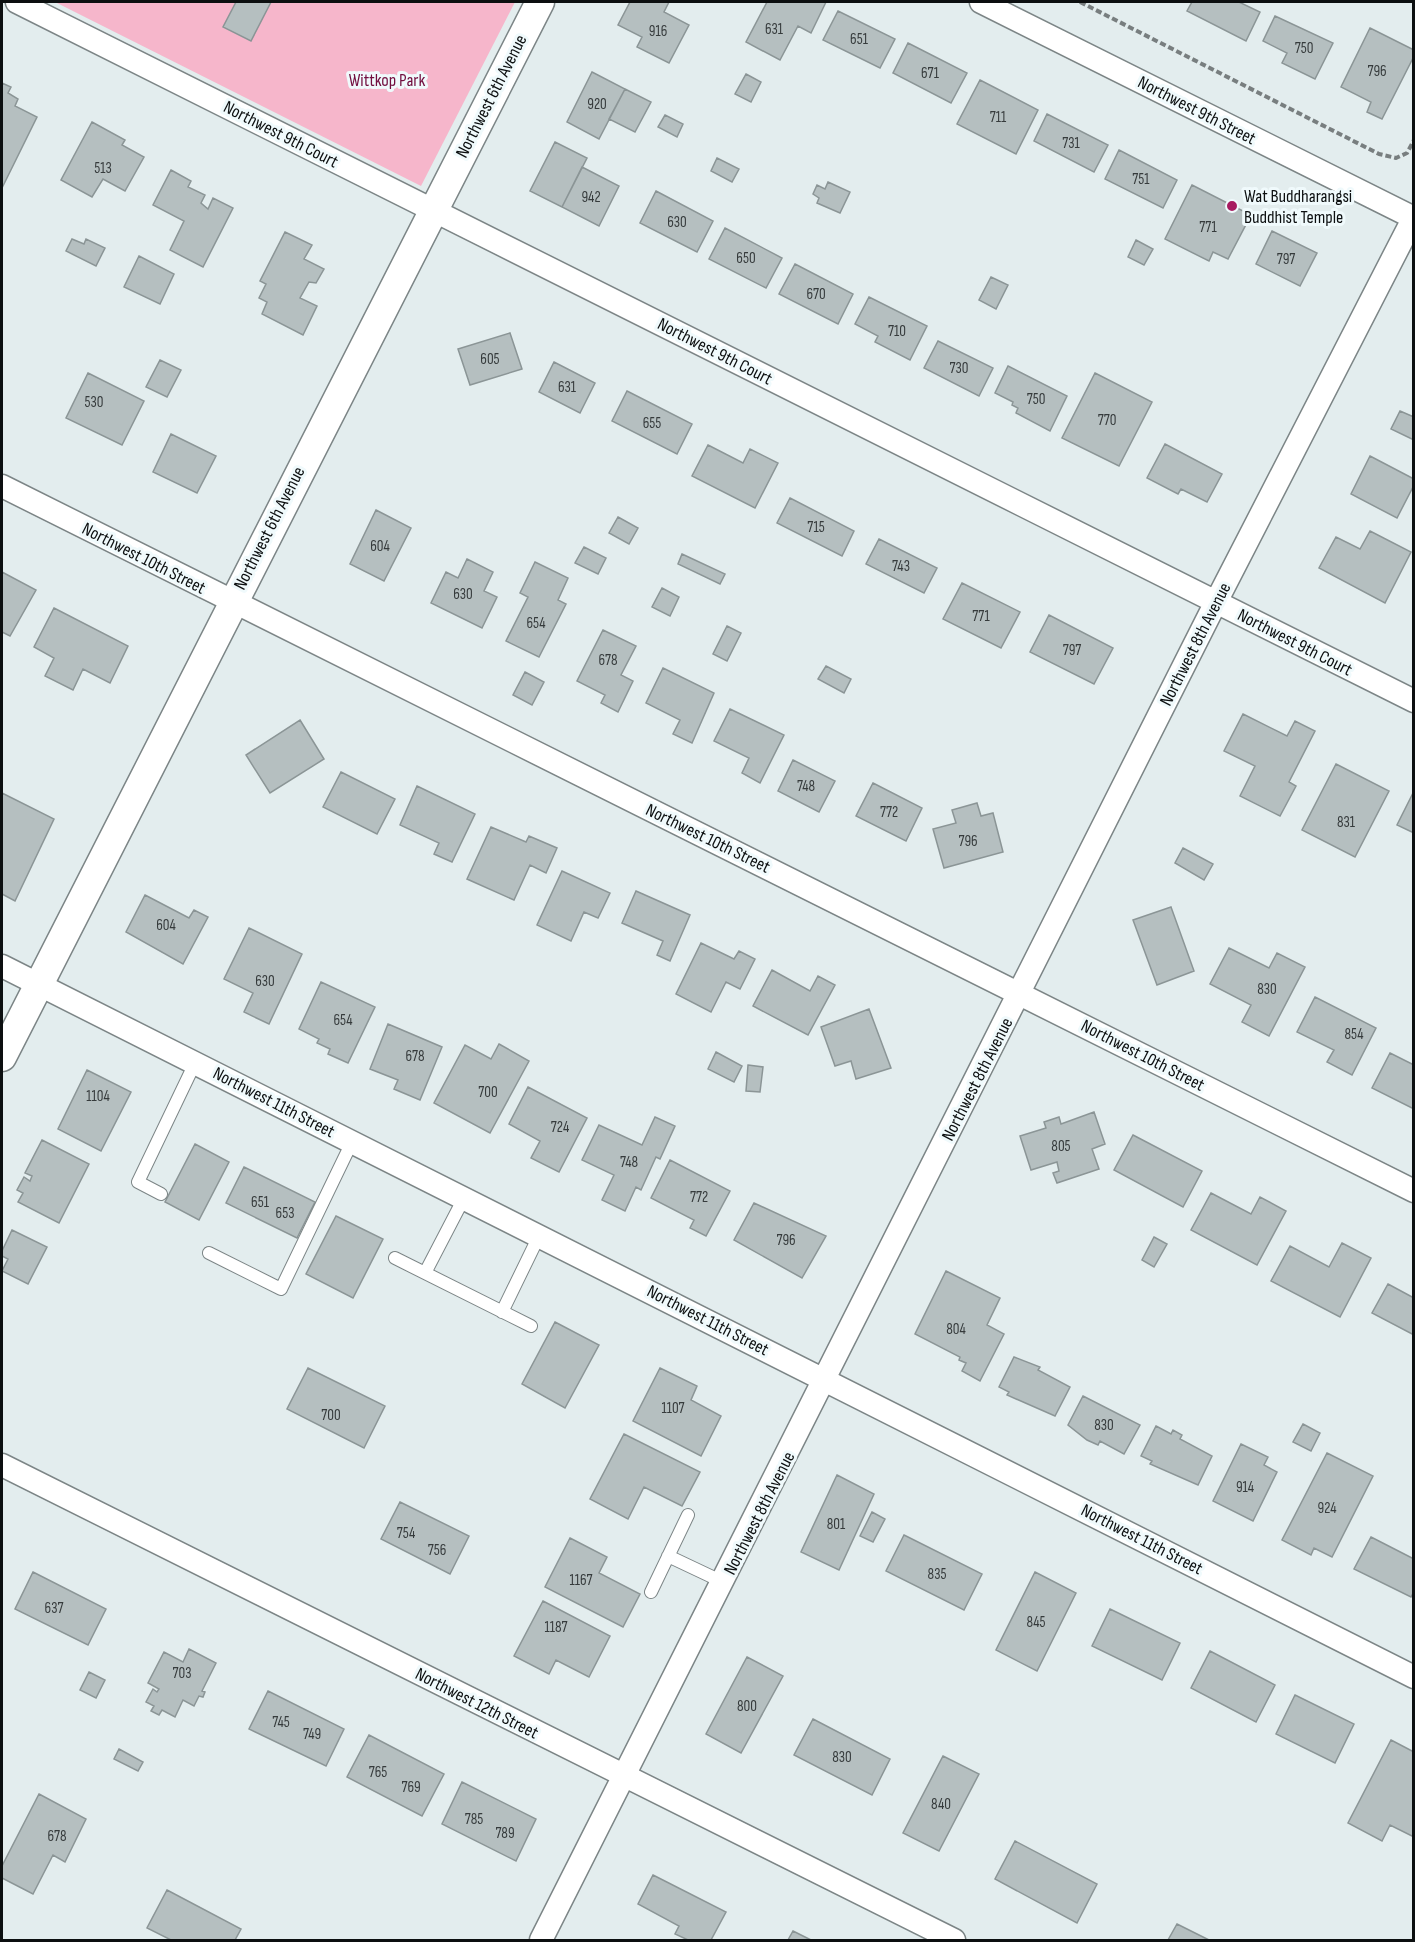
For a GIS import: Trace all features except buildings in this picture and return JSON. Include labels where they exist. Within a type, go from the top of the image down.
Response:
[{"type":"street","name":"Northwest 9th Court","points":[[17,2],[1413,701]]},
{"type":"street","name":"Northwest 6th Avenue","points":[[2,1057],[231,602],[540,2]]},
{"type":"street","name":"Northwest 9th Street","points":[[981,2],[1413,218]]},
{"type":"street","name":"Northwest 8th Avenue","points":[[541,1941],[1216,602],[1413,218]]},
{"type":"street","name":"Northwest 10th Street","points":[[2,486],[1413,1191]]},
{"type":"street","name":"Northwest 11th Street","points":[[2,966],[826,1379],[1413,1677]]},
{"type":"street","name":"Northwest 12th Street","points":[[2,1465],[954,1941]]},
{"type":"lane","points":[[161,1194],[138,1182],[195,1063]]},
{"type":"lane","points":[[209,1253],[281,1289],[352,1142]]},
{"type":"lane","points":[[425,1273],[464,1198]]},
{"type":"lane","points":[[502,1312],[539,1236]]},
{"type":"lane","points":[[395,1258],[531,1326]]},
{"type":"lane","points":[[651,1592],[688,1515]]},
{"type":"lane","points":[[668,1556],[723,1582]]},
{"type":"path","points":[[1080,2],[1378,154],[1396,158],[1407,153],[1413,140]]},
{"type":"green space","name":"Wittkop Park","points":[[55,2],[515,2],[421,186]]},
{"type":"place","name":"Wat Buddharangsi Buddhist Temple","points":[[1232,206]]}]
